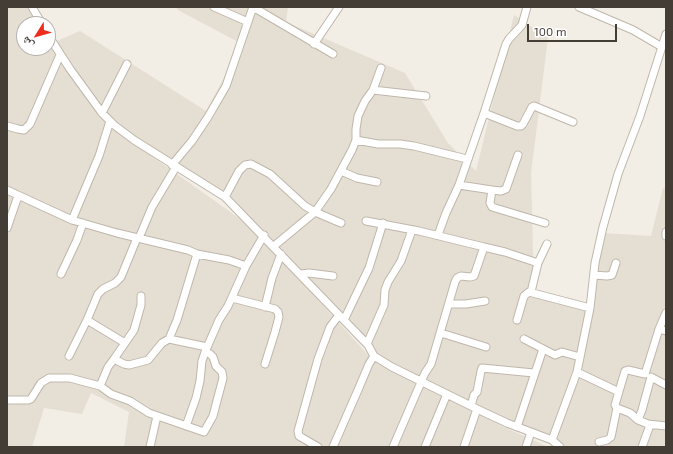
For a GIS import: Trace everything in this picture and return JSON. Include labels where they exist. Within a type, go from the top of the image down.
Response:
[{"type":"street","points":[[32,7],[37,16]]},
{"type":"street","points":[[214,7],[248,22]]},
{"type":"street","points":[[69,356],[98,294],[103,289],[115,283],[121,277],[152,207],[174,166],[204,123],[226,86],[253,7],[333,54]]},
{"type":"street","points":[[314,44],[339,7]]},
{"type":"street","points":[[438,235],[459,185],[506,44],[522,25],[528,7]]},
{"type":"street","points":[[579,7],[632,30],[662,47]]},
{"type":"street","points":[[552,440],[577,372],[590,308],[599,242],[618,174],[640,116],[666,34]]},
{"type":"street","points":[[56,48],[102,113],[110,121],[134,140],[225,197],[367,344],[374,356],[474,408],[517,427],[552,440],[560,447]]},
{"type":"street","points":[[7,126],[18,130],[24,130],[30,124],[60,55]]},
{"type":"street","points":[[102,113],[127,64]]},
{"type":"street","points":[[274,246],[315,212],[331,189],[352,150],[356,140],[358,116],[365,101],[373,90],[381,68]]},
{"type":"street","points":[[373,90],[426,96]]},
{"type":"street","points":[[484,113],[517,126],[521,126],[533,106],[573,122]]},
{"type":"street","points":[[72,220],[99,156],[110,121]]},
{"type":"street","points":[[356,140],[378,144],[400,144],[414,146],[467,159]]},
{"type":"street","points":[[459,185],[501,191],[506,189],[518,155]]},
{"type":"street","points":[[225,197],[239,172],[244,166],[251,164],[270,174],[305,206],[341,223]]},
{"type":"street","points":[[341,171],[357,178],[377,182]]},
{"type":"street","points":[[7,190],[72,220],[188,250],[197,254],[229,260],[246,266]]},
{"type":"street","points":[[492,190],[490,203],[492,207],[545,223]]},
{"type":"street","points":[[7,228],[18,196]]},
{"type":"street","points":[[366,221],[383,223],[438,235],[505,252],[538,264]]},
{"type":"street","points":[[61,274],[77,240],[83,223]]},
{"type":"street","points":[[344,320],[369,268],[383,223]]},
{"type":"street","points":[[367,344],[384,305],[385,290],[388,282],[401,261],[412,230]]},
{"type":"street","points":[[186,426],[197,392],[206,350],[246,266],[264,236]]},
{"type":"street","points":[[517,320],[524,296],[530,292],[538,264],[546,244]]},
{"type":"street","points":[[393,447],[431,364],[457,278],[461,276],[474,276],[484,247]]},
{"type":"street","points":[[114,359],[129,365],[148,360],[162,343],[169,339],[177,320],[197,254]]},
{"type":"street","points":[[265,307],[272,278],[281,254]]},
{"type":"street","points":[[594,275],[611,276],[614,273],[616,263]]},
{"type":"street","points":[[301,274],[309,273],[333,276]]},
{"type":"street","points":[[530,292],[590,308]]},
{"type":"street","points":[[100,386],[108,367],[132,334],[141,305],[141,296]]},
{"type":"street","points":[[232,298],[277,310],[279,317],[265,364]]},
{"type":"street","points":[[450,304],[466,304],[485,301]]},
{"type":"street","points":[[638,420],[642,410],[648,375],[663,330],[666,313]]},
{"type":"street","points":[[318,447],[299,436],[298,431],[318,359],[330,327],[339,315]]},
{"type":"street","points":[[87,320],[125,343]]},
{"type":"street","points":[[441,333],[486,347]]},
{"type":"street","points":[[7,401],[31,399],[41,384],[49,378],[70,378],[100,386],[111,394],[130,401],[157,416],[204,432],[214,411],[222,383],[222,375],[216,366],[213,357],[206,350],[169,339]]},
{"type":"street","points":[[524,339],[542,350],[555,355],[562,352],[580,357]]},
{"type":"street","points":[[517,427],[542,350]]},
{"type":"street","points":[[333,447],[369,364],[374,356]]},
{"type":"street","points":[[464,447],[474,408],[474,395],[477,392],[482,368],[534,373]]},
{"type":"street","points":[[599,442],[611,437],[617,408],[615,405],[626,370],[648,375],[666,385]]},
{"type":"street","points":[[577,372],[618,392]]},
{"type":"street","points":[[425,447],[448,394]]},
{"type":"street","points":[[617,408],[650,425],[666,426]]},
{"type":"street","points":[[150,447],[157,416]]},
{"type":"street","points":[[642,447],[650,425]]},
{"type":"street","points":[[526,447],[530,432]]},
{"type":"shaded area","points":[[7,7],[27,7],[33,16],[16,16],[16,56],[56,56],[56,41],[80,31],[206,111],[242,44],[178,10],[176,7],[288,7],[286,22],[405,73],[448,143],[476,171],[514,15],[548,38],[531,173],[534,293],[593,307],[603,233],[651,236],[663,188],[666,189],[666,447],[559,447],[546,438],[418,382],[504,427],[548,447],[124,447],[129,412],[91,393],[82,414],[44,408],[32,447],[7,447]],"holes":[[[107,119],[220,197],[243,221],[133,143]],[[282,260],[386,365],[369,356]]]}]
